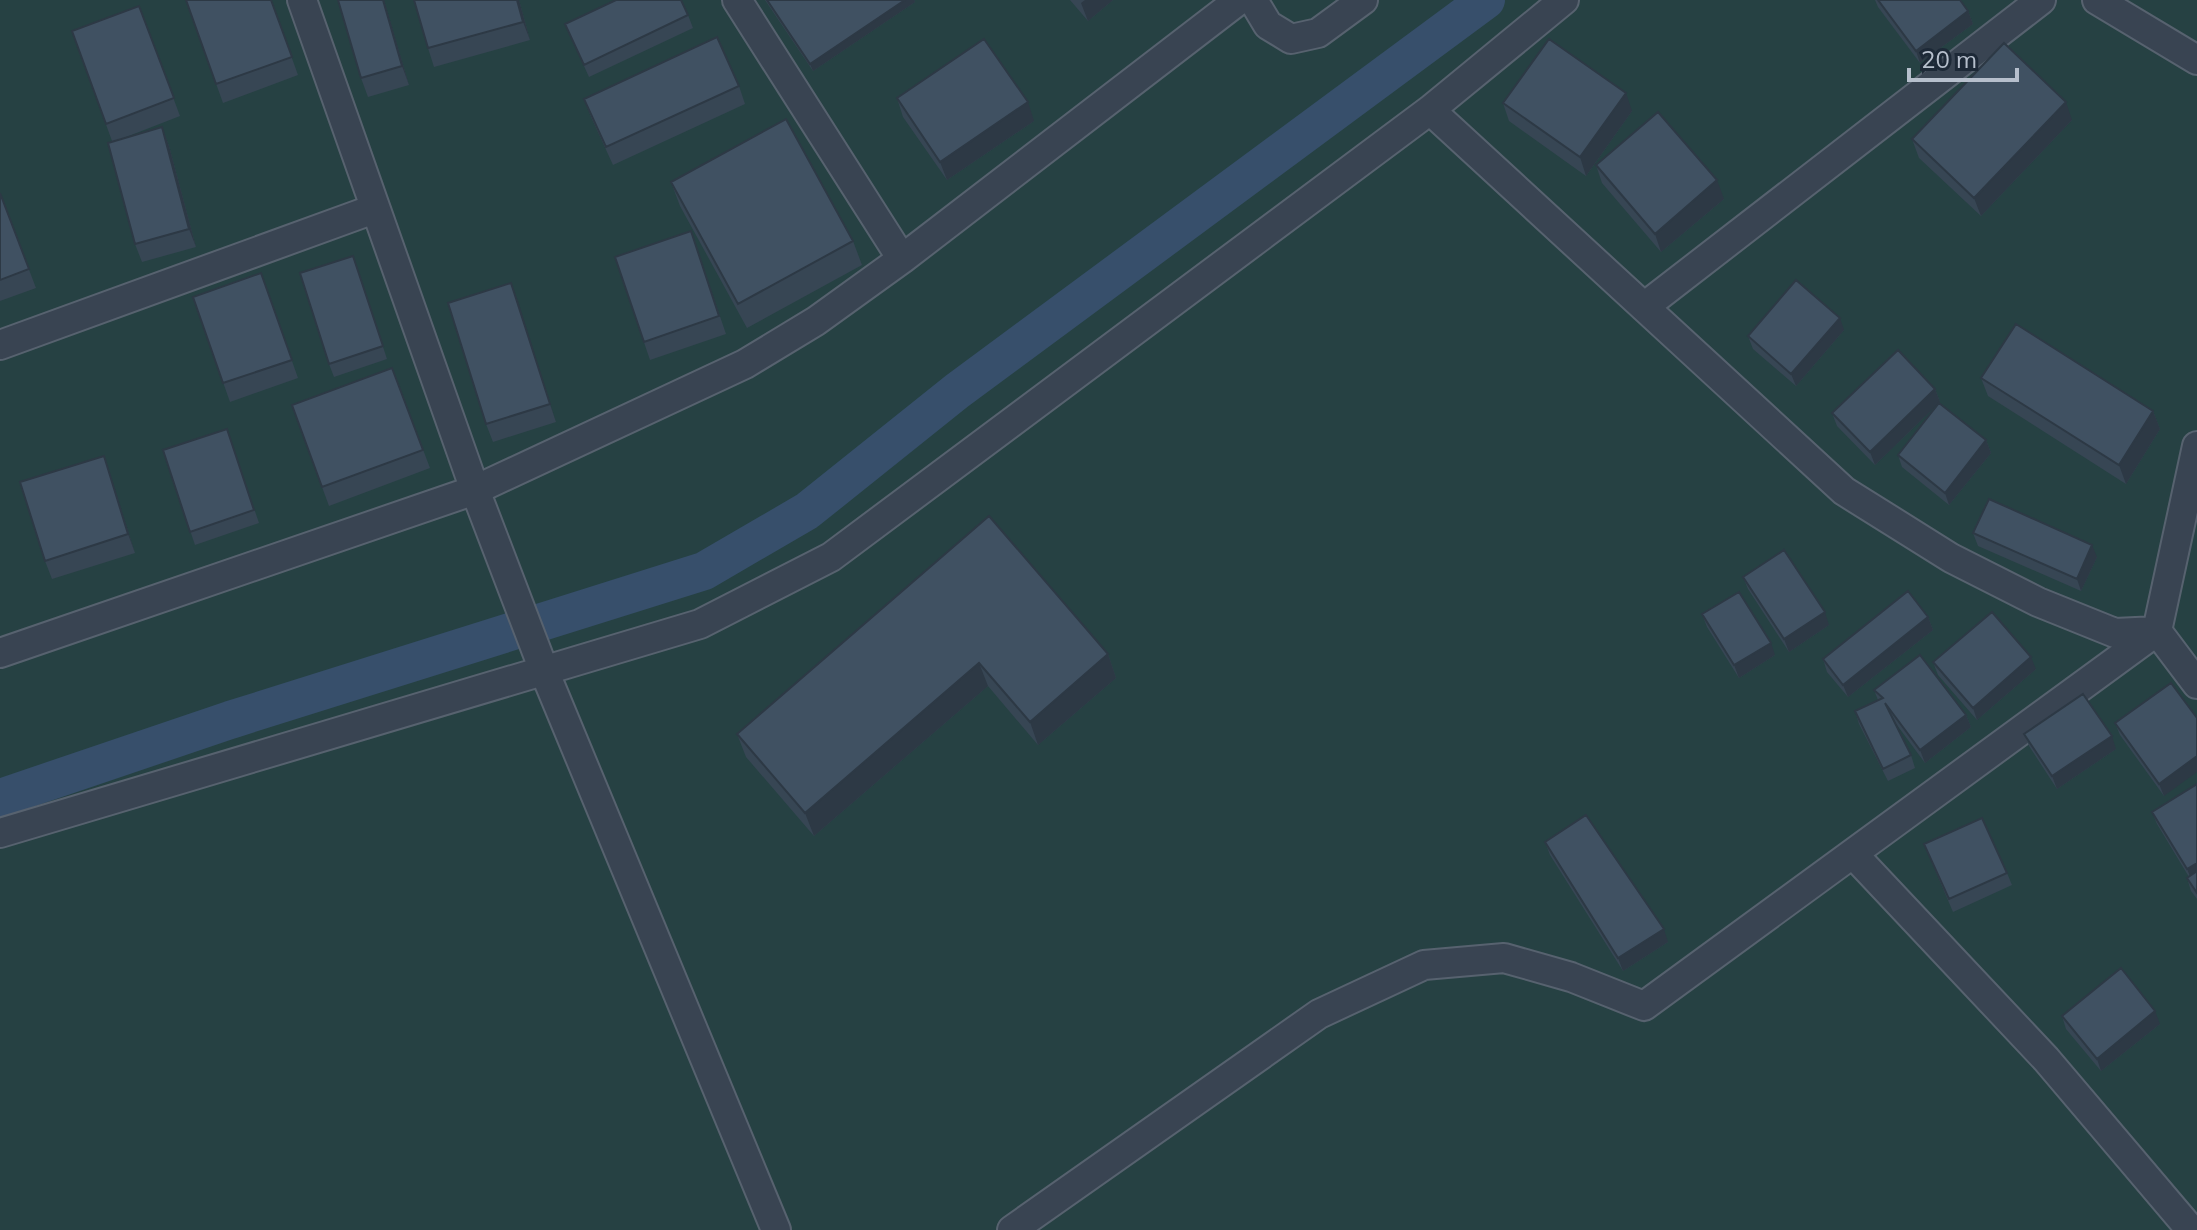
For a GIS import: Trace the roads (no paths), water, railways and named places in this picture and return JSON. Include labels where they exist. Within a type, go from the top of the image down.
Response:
[{"type":"street","points":[[302,0],[475,490],[545,673],[776,1230]]},
{"type":"street","points":[[737,0],[902,259]]},
{"type":"street","points":[[0,653],[475,490],[745,364],[816,321],[902,259],[1239,0]]},
{"type":"street","points":[[1253,0],[1268,25],[1291,39],[1318,33],[1363,0]]},
{"type":"street","points":[[0,833],[545,673],[700,624],[831,557],[1430,110],[1564,0]]},
{"type":"street","points":[[1644,307],[2041,0]]},
{"type":"street","points":[[2097,0],[2197,60]]},
{"type":"street","points":[[1430,110],[1844,491],[1951,558],[2038,602],[2115,633],[2157,631]]},
{"type":"street","points":[[0,345],[374,209]]},
{"type":"street","points":[[1012,1230],[1319,1014],[1424,965],[1504,958],[1571,977],[1644,1006],[2157,631],[2197,446]]},
{"type":"street","points":[[2157,631],[2197,684]]},
{"type":"street","points":[[1854,855],[2046,1059],[2191,1230]]},
{"type":"waterway","points":[[0,798],[230,720],[704,571],[807,511],[957,391],[1486,0]]}]
